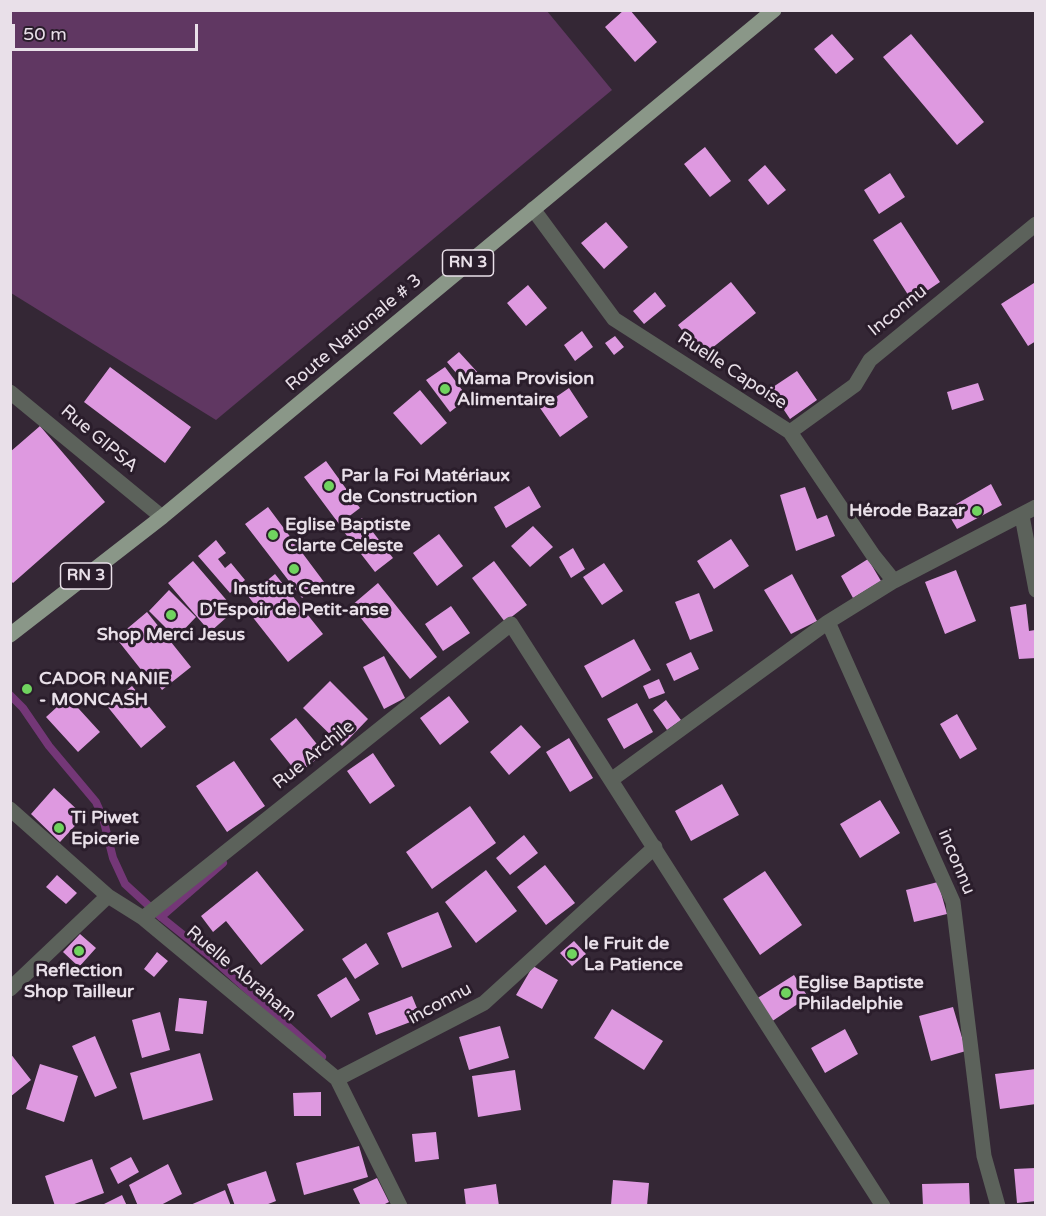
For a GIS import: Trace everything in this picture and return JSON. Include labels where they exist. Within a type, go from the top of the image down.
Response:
[{"type":"main road","name":"Route Nationale # 3","points":[[10,635],[162,517],[774,10]]},
{"type":"street","name":"Ruelle Capoise","points":[[533,209],[614,318],[790,432],[873,555],[894,581]]},
{"type":"street","name":"Inconnu","points":[[790,432],[855,385],[870,360],[1035,224]]},
{"type":"street","name":"Rue GIPSA","points":[[10,392],[162,517]]},
{"type":"street","points":[[883,1206],[612,780],[828,622],[894,581],[1022,516],[1035,507]]},
{"type":"street","points":[[1022,516],[1035,590]]},
{"type":"street","name":"inconnu","points":[[828,622],[953,902],[984,1156],[998,1206]]},
{"type":"street","name":"Rue Archile","points":[[150,912],[511,624],[612,780]]},
{"type":"street","name":"Ruelle Abraham","points":[[10,808],[108,896],[150,912],[337,1079],[400,1206]]},
{"type":"street","name":"inconnu","points":[[337,1079],[484,1003],[655,847]]},
{"type":"street","points":[[10,989],[108,896]]},
{"type":"shaded area","points":[[10,11],[547,11],[612,90],[216,420],[11,293]]},
{"type":"building","points":[[624,10],[630,10],[657,42],[635,62],[605,27]]},
{"type":"building","points":[[832,34],[854,59],[836,74],[814,49]]},
{"type":"building","points":[[911,34],[984,122],[957,145],[883,57]]},
{"type":"building","points":[[705,147],[731,181],[710,197],[684,164]]},
{"type":"building","points":[[765,165],[786,190],[768,205],[748,180]]},
{"type":"building","points":[[890,173],[905,197],[879,214],[864,190]]},
{"type":"building","points":[[606,222],[628,247],[604,269],[581,243]]},
{"type":"building","points":[[901,222],[940,282],[912,301],[873,240]]},
{"type":"building","points":[[731,282],[756,313],[702,356],[678,325]]},
{"type":"building","points":[[1034,283],[1036,341],[1028,346],[1001,304]]},
{"type":"building","points":[[528,285],[547,308],[526,326],[507,303]]},
{"type":"building","points":[[655,292],[666,306],[644,324],[633,311]]},
{"type":"building","points":[[582,331],[593,347],[575,361],[564,345]]},
{"type":"building","points":[[615,336],[624,347],[614,355],[605,343]]},
{"type":"building","points":[[459,352],[480,375],[467,386],[447,362]]},
{"type":"building","points":[[110,367],[191,427],[165,463],[84,402]]},
{"type":"building","points":[[445,367],[468,398],[450,412],[426,380]]},
{"type":"building","points":[[797,371],[817,400],[790,419],[770,389]]},
{"type":"building","points":[[978,383],[984,400],[952,410],[947,392]]},
{"type":"building","points":[[569,388],[588,417],[560,437],[540,408]]},
{"type":"building","points":[[420,390],[447,423],[421,445],[393,413]]},
{"type":"building","points":[[40,426],[105,502],[13,583],[10,580],[10,452]]},
{"type":"building","points":[[326,461],[360,508],[339,524],[304,477]]},
{"type":"building","points":[[991,484],[1002,505],[957,529],[946,510]]},
{"type":"building","points":[[529,486],[541,507],[506,528],[494,507]]},
{"type":"building","points":[[805,487],[817,519],[827,515],[835,536],[796,551],[780,495]]},
{"type":"building","points":[[268,507],[324,582],[302,598],[245,524]]},
{"type":"building","points":[[362,518],[393,558],[375,572],[344,532]]},
{"type":"building","points":[[533,526],[553,547],[530,567],[511,546]]},
{"type":"building","points":[[439,534],[463,566],[437,586],[413,553]]},
{"type":"building","points":[[731,539],[749,566],[714,589],[697,561]]},
{"type":"building","points":[[216,540],[226,553],[218,559],[225,568],[231,563],[245,580],[230,593],[198,556]]},
{"type":"building","points":[[573,548],[585,569],[571,578],[559,557]]},
{"type":"building","points":[[868,559],[881,581],[853,598],[841,576]]},
{"type":"building","points":[[193,561],[235,610],[210,632],[168,583]]},
{"type":"building","points":[[494,561],[527,605],[505,622],[472,578]]},
{"type":"building","points":[[604,563],[623,591],[602,605],[583,577]]},
{"type":"building","points":[[956,570],[976,621],[945,634],[925,582]]},
{"type":"building","points":[[275,574],[323,634],[288,662],[251,615],[258,609],[248,596]]},
{"type":"building","points":[[792,574],[817,621],[791,634],[764,590]]},
{"type":"building","points":[[378,583],[437,657],[410,679],[351,606]]},
{"type":"building","points":[[169,590],[196,617],[176,638],[149,611]]},
{"type":"building","points":[[699,593],[713,631],[690,640],[675,602]]},
{"type":"building","points":[[1026,604],[1029,631],[1035,630],[1036,658],[1019,659],[1010,607]]},
{"type":"building","points":[[451,606],[470,633],[443,651],[425,624]]},
{"type":"building","points":[[147,612],[191,667],[162,690],[157,683],[154,686],[116,638]]},
{"type":"building","points":[[634,639],[651,670],[602,698],[584,666]]},
{"type":"building","points":[[691,652],[699,669],[674,681],[666,664]]},
{"type":"building","points":[[384,656],[405,698],[384,709],[363,667]]},
{"type":"building","points":[[659,679],[665,693],[649,699],[643,686]]},
{"type":"building","points":[[330,681],[368,719],[342,746],[303,708]]},
{"type":"building","points":[[132,686],[166,727],[141,748],[107,706]]},
{"type":"building","points":[[449,696],[469,722],[440,745],[420,718]]},
{"type":"building","points":[[68,697],[100,732],[78,752],[46,717]]},
{"type":"building","points":[[666,700],[681,720],[667,730],[653,710]]},
{"type":"building","points":[[637,703],[653,732],[624,749],[607,719]]},
{"type":"building","points":[[957,714],[977,749],[960,759],[940,724]]},
{"type":"building","points":[[296,718],[324,753],[298,774],[270,739]]},
{"type":"building","points":[[521,725],[541,747],[509,775],[490,752]]},
{"type":"building","points":[[569,738],[593,778],[570,792],[546,752]]},
{"type":"building","points":[[373,753],[395,786],[370,804],[347,771]]},
{"type":"building","points":[[234,761],[265,806],[227,832],[196,786]]},
{"type":"building","points":[[722,784],[739,815],[691,841],[675,811]]},
{"type":"building","points":[[54,788],[84,816],[60,842],[31,814]]},
{"type":"building","points":[[880,800],[900,833],[860,858],[840,824]]},
{"type":"building","points":[[470,806],[496,843],[432,889],[406,852]]},
{"type":"building","points":[[524,835],[538,853],[510,875],[496,858]]},
{"type":"building","points":[[545,865],[575,903],[546,925],[517,887]]},
{"type":"building","points":[[486,870],[517,911],[476,943],[445,902]]},
{"type":"building","points":[[257,871],[304,930],[261,965],[226,921],[213,932],[201,916]]},
{"type":"building","points":[[765,871],[802,925],[760,955],[723,899]]},
{"type":"building","points":[[57,875],[77,893],[66,904],[46,887]]},
{"type":"building","points":[[938,882],[947,914],[914,922],[906,890]]},
{"type":"building","points":[[438,912],[452,947],[402,968],[387,933]]},
{"type":"building","points":[[80,934],[96,948],[79,967],[63,952]]},
{"type":"building","points":[[574,941],[586,954],[572,966],[560,953]]},
{"type":"building","points":[[366,943],[379,964],[355,979],[342,959]]},
{"type":"building","points":[[157,952],[168,961],[154,977],[144,969]]},
{"type":"building","points":[[533,966],[558,980],[542,1009],[516,995]]},
{"type":"building","points":[[794,975],[808,997],[771,1022],[756,999]]},
{"type":"building","points":[[346,977],[360,1000],[331,1018],[317,995]]},
{"type":"building","points":[[412,996],[421,1018],[376,1035],[368,1013]]},
{"type":"building","points":[[179,998],[207,1001],[203,1034],[175,1031]]},
{"type":"building","points":[[953,1007],[966,1051],[931,1061],[919,1016]]},
{"type":"building","points":[[612,1009],[663,1041],[644,1070],[594,1038]]},
{"type":"building","points":[[160,1012],[170,1050],[142,1058],[132,1020]]},
{"type":"building","points":[[500,1026],[509,1058],[469,1070],[459,1037]]},
{"type":"building","points":[[845,1029],[858,1054],[825,1073],[811,1048]]},
{"type":"building","points":[[95,1036],[117,1088],[95,1097],[72,1046]]},
{"type":"building","points":[[10,1053],[31,1080],[10,1097]]},
{"type":"building","points":[[200,1053],[213,1100],[143,1120],[130,1073]]},
{"type":"building","points":[[40,1064],[78,1076],[64,1122],[26,1109]]},
{"type":"building","points":[[1036,1069],[1036,1104],[1000,1109],[995,1074]]},
{"type":"building","points":[[515,1070],[521,1110],[478,1117],[472,1076]]},
{"type":"building","points":[[321,1092],[321,1116],[294,1116],[293,1093]]},
{"type":"building","points":[[436,1132],[439,1159],[415,1162],[412,1134]]},
{"type":"building","points":[[359,1146],[368,1177],[304,1195],[296,1163]]},
{"type":"building","points":[[131,1157],[139,1172],[118,1184],[110,1168]]},
{"type":"building","points":[[92,1159],[104,1193],[69,1206],[55,1206],[45,1176]]},
{"type":"building","points":[[168,1164],[182,1194],[159,1206],[138,1206],[129,1185]]},
{"type":"building","points":[[1036,1168],[1036,1201],[1017,1203],[1014,1169]]},
{"type":"building","points":[[266,1171],[276,1201],[263,1206],[235,1206],[227,1184]]},
{"type":"building","points":[[377,1178],[389,1202],[381,1206],[361,1206],[353,1189]]},
{"type":"building","points":[[613,1180],[649,1183],[647,1206],[611,1205]]},
{"type":"building","points":[[969,1183],[970,1206],[923,1206],[922,1184]]},
{"type":"building","points":[[496,1184],[499,1206],[466,1206],[464,1189]]},
{"type":"building","points":[[225,1190],[231,1206],[188,1206]]},
{"type":"building","points":[[122,1195],[127,1206],[100,1206]]},
{"type":"waterway","points":[[10,695],[23,708],[49,746],[96,802],[103,818],[113,858],[125,884],[161,917],[212,958],[322,1057]]},
{"type":"waterway","points":[[161,917],[223,863]]},
{"type":"place","name":"Mama Provision Alimentaire","points":[[445,389]]},
{"type":"place","name":"Par la Foi Matériaux de Construction","points":[[329,486]]},
{"type":"place","name":"Hérode Bazar","points":[[977,511]]},
{"type":"place","name":"Eglise Baptiste Clarte Celeste","points":[[273,535]]},
{"type":"place","name":"Institut Centre D'Espoir de Petit-anse","points":[[294,569]]},
{"type":"place","name":"Shop Merci Jesus","points":[[171,615]]},
{"type":"place","name":"CADOR NANIE - MONCASH","points":[[27,689]]},
{"type":"place","name":"Ti Piwet Epicerie","points":[[59,828]]},
{"type":"place","name":"Reflection Shop Tailleur","points":[[79,951]]},
{"type":"place","name":"le Fruit de La Patience","points":[[572,954]]},
{"type":"place","name":"Eglise Baptiste Philadelphie","points":[[786,993]]}]
